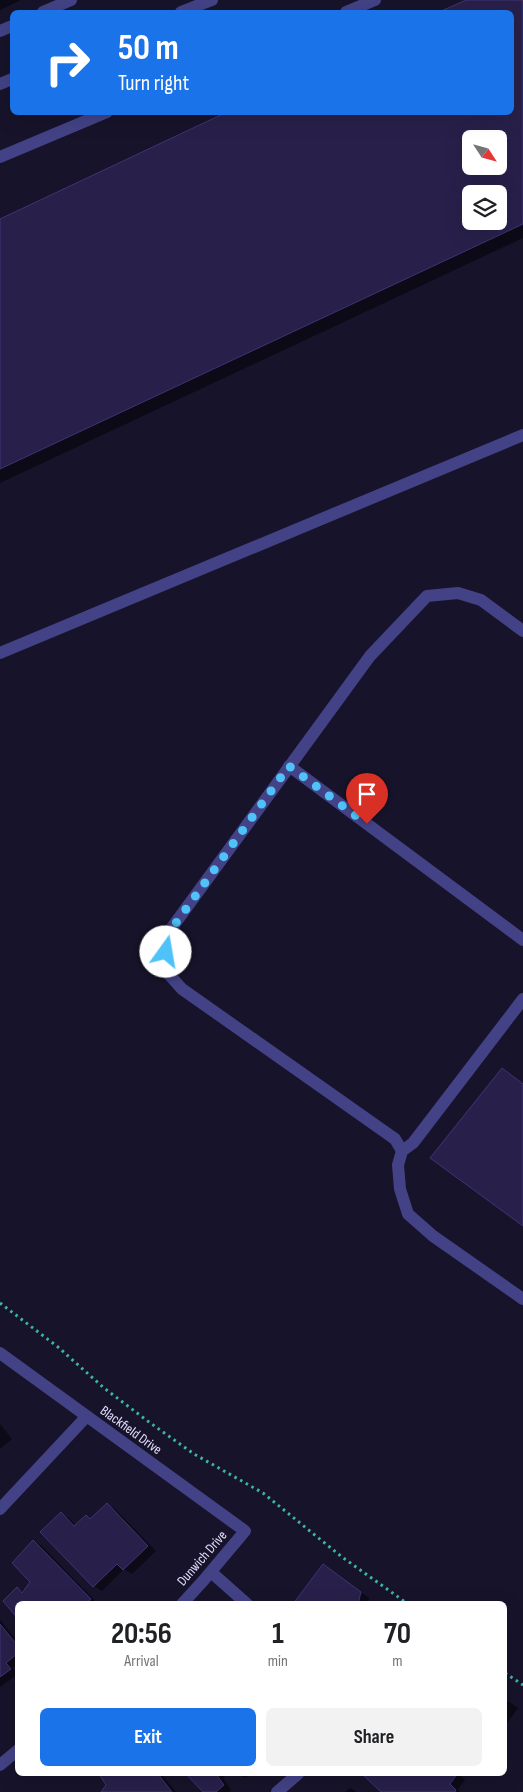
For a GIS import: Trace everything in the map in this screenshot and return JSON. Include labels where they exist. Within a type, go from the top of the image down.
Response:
[{"type":"street","points":[[48,10],[71,0]]},
{"type":"street","points":[[186,10],[212,0]]},
{"type":"street","points":[[351,10],[375,0]]},
{"type":"street","points":[[0,157],[100,115]]},
{"type":"street","points":[[0,653],[523,435]]},
{"type":"street","points":[[402,1151],[395,1139],[182,989],[165,970],[168,934],[370,656],[427,596],[458,593],[481,600],[523,631]]},
{"type":"street","points":[[289,766],[523,940]]},
{"type":"street","points":[[523,999],[413,1143],[402,1151],[398,1165],[400,1189],[408,1214],[433,1236],[523,1299]]},
{"type":"street","name":"Blackfield Drive","points":[[0,1353],[245,1531]]},
{"type":"street","points":[[0,1510],[87,1416]]},
{"type":"street","name":"Dunwich Drive","points":[[185,1601],[245,1531]]},
{"type":"street","points":[[210,1572],[244,1601]]},
{"type":"street","points":[[0,1765],[15,1752]]},
{"type":"street","points":[[277,1792],[296,1776]]},
{"type":"path","points":[[0,1303],[58,1347],[104,1388],[194,1454],[263,1493],[342,1557],[404,1601]]},
{"type":"path","points":[[507,1674],[523,1685]]},
{"type":"building","points":[[466,0],[523,0],[523,224],[0,469],[0,219],[221,115],[514,115],[514,10],[444,10]]},
{"type":"building","points":[[502,1068],[523,1084],[523,1226],[430,1158]]},
{"type":"building","points":[[107,1503],[148,1546],[123,1570],[117,1564],[93,1587],[40,1532],[61,1512],[74,1526],[86,1515],[90,1519]]},
{"type":"building","points":[[33,1540],[91,1599],[89,1601],[15,1601],[15,1615],[3,1601],[17,1587],[22,1593],[30,1582],[12,1563]]},
{"type":"building","points":[[323,1564],[361,1592],[359,1601],[295,1601]]},
{"type":"building","points":[[0,1624],[15,1642],[15,1656],[6,1663],[11,1669],[0,1677]]},
{"type":"building","points":[[100,1776],[160,1776],[172,1792],[101,1792],[106,1785]]},
{"type":"building","points":[[188,1776],[217,1776],[224,1785],[216,1792],[203,1792]]},
{"type":"building","points":[[364,1776],[456,1776],[450,1784],[456,1790],[455,1792],[381,1792]]},
{"type":"route","points":[[166,952],[168,934],[289,766],[367,824]]}]
